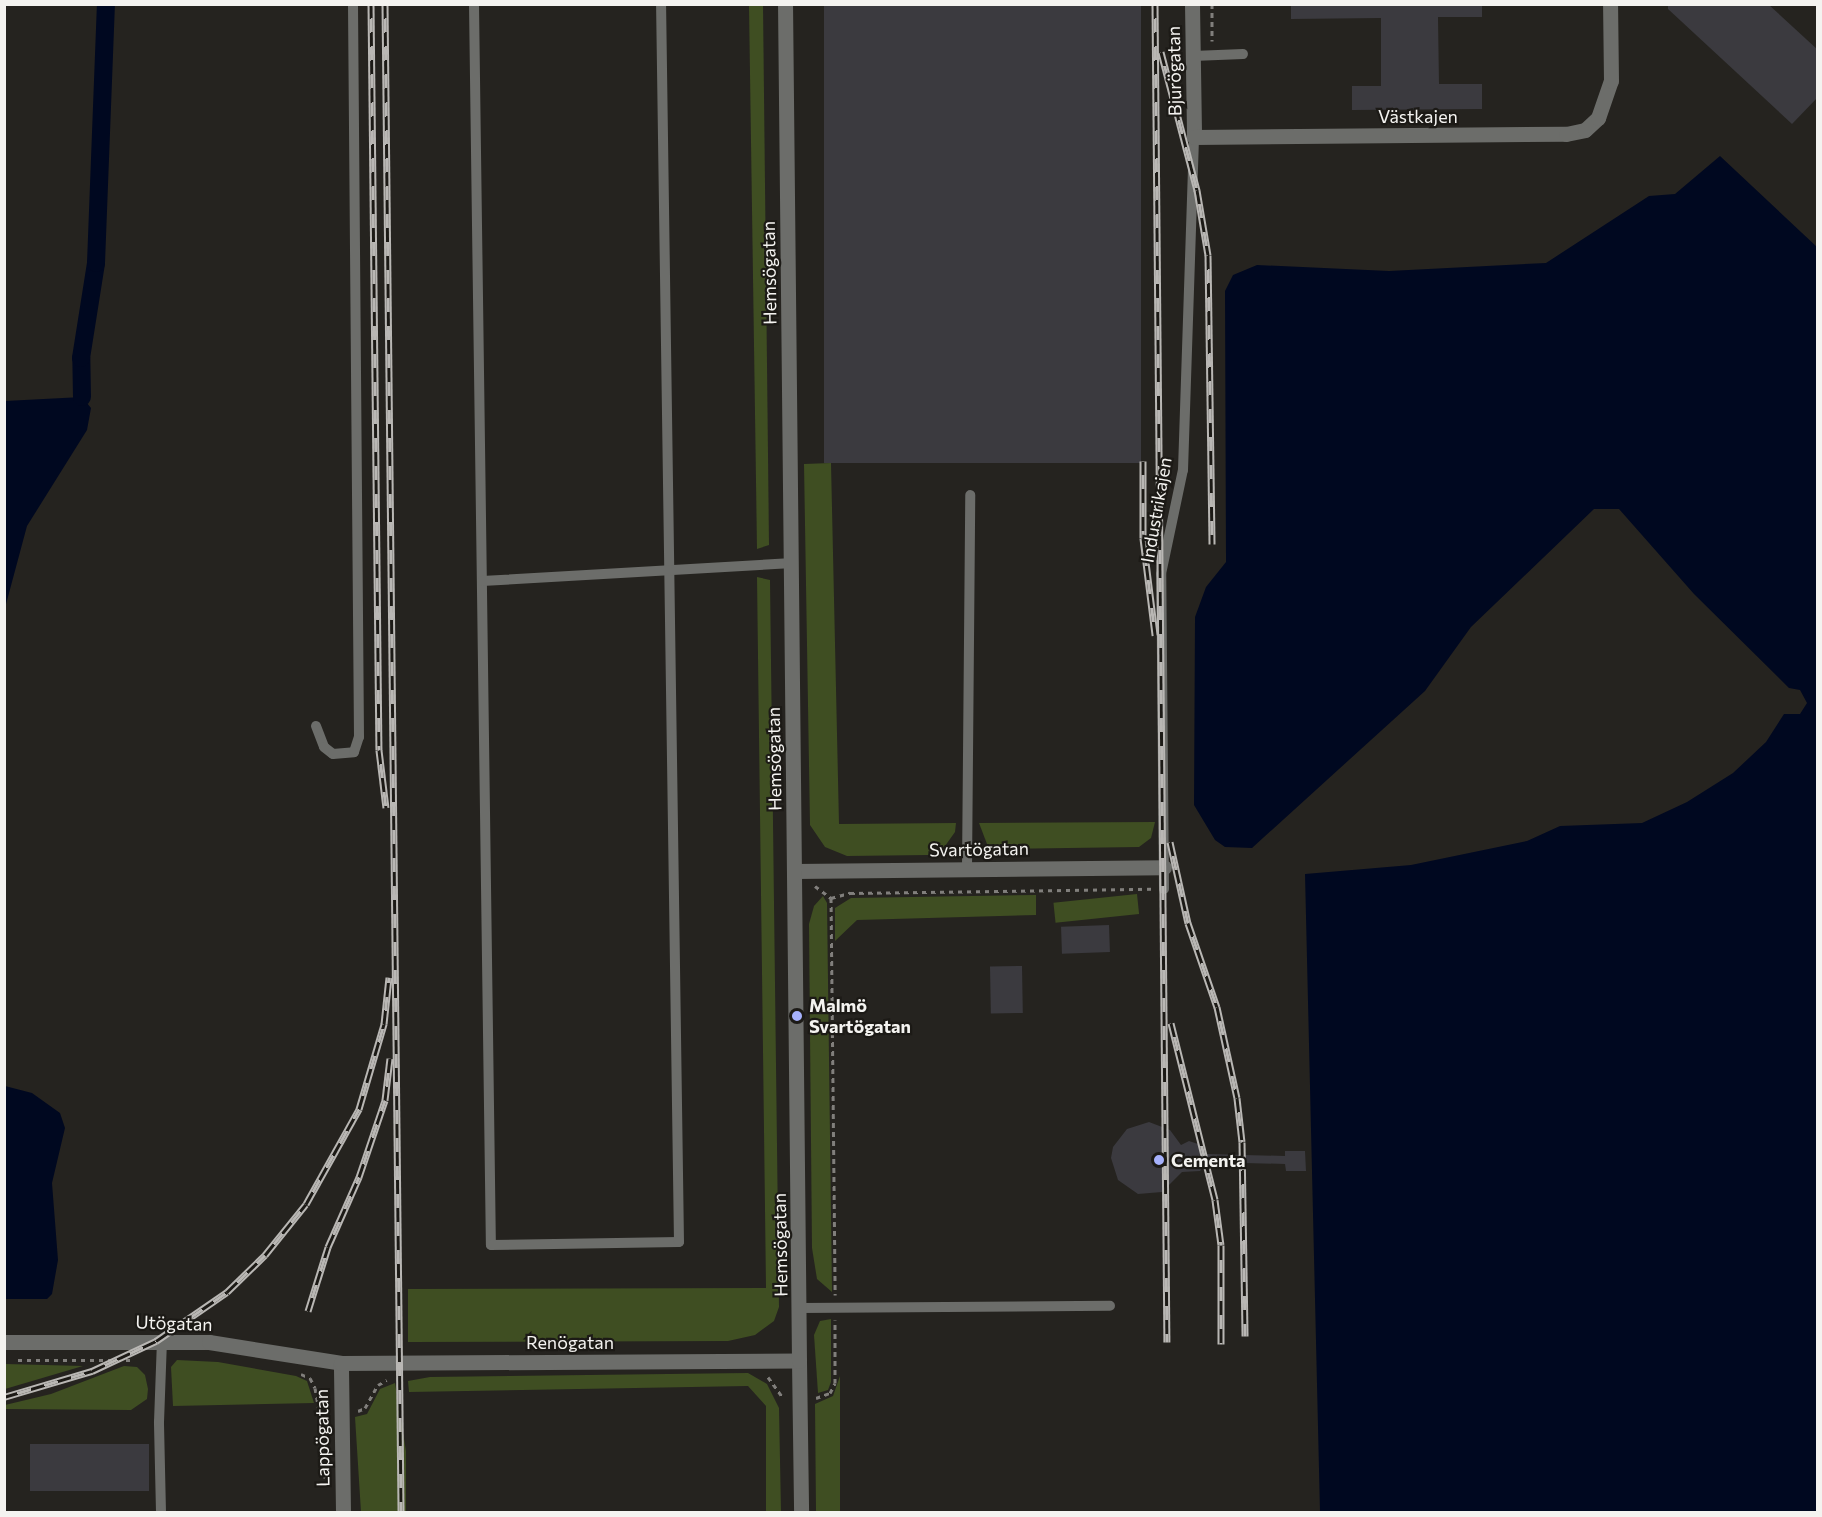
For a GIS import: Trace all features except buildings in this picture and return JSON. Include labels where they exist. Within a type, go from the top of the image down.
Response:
[{"type":"street","name":"Hemsögatan","points":[[785,4],[801,1512]]},
{"type":"street","name":"Bjurögatan","points":[[1192,4],[1194,137]]},
{"type":"street","name":"Västkajen","points":[[1194,137],[1566,134],[1585,130],[1598,118],[1611,81],[1610,4]]},
{"type":"street","name":"Svartögatan","points":[[795,871],[1164,867]]},
{"type":"street","name":"Utögatan","points":[[4,1341],[209,1342],[341,1363]]},
{"type":"street","name":"Renögatan","points":[[341,1363],[799,1361]]},
{"type":"street","name":"Lappögatan","points":[[341,1363],[343,1512]]},
{"type":"lane","points":[[316,726],[324,747],[333,754],[354,752],[359,737],[352,4]]},
{"type":"lane","points":[[474,4],[491,1245],[679,1242],[671,567],[661,4]]},
{"type":"lane","points":[[1193,56],[1243,54]]},
{"type":"lane","name":"Industrikajen","points":[[1164,889],[1161,573],[1183,470],[1194,137]]},
{"type":"lane","points":[[967,869],[970,495]]},
{"type":"lane","points":[[482,581],[671,567],[792,563]]},
{"type":"lane","points":[[800,1308],[1110,1306]]},
{"type":"lane","points":[[161,1512],[159,1422],[162,1341]]},
{"type":"path","points":[[1212,4],[1212,55]]},
{"type":"path","points":[[761,1372],[777,1386],[782,1398],[815,1398],[833,1390],[837,1375],[831,898],[850,893],[1164,889]]},
{"type":"path","points":[[326,1490],[319,1412],[341,1412],[365,1408],[378,1384],[393,1379]]},
{"type":"green space","points":[[749,5],[763,5],[769,545],[757,549]]},
{"type":"green space","points":[[831,463],[839,824],[956,823],[955,832],[945,846],[928,855],[847,856],[825,847],[810,825],[804,464]]},
{"type":"green space","points":[[757,577],[770,580],[779,1307],[774,1321],[755,1335],[728,1341],[408,1342],[408,1289],[766,1288]]},
{"type":"green space","points":[[1155,822],[1151,838],[1139,847],[1002,849],[987,844],[979,823]]},
{"type":"green space","points":[[1137,894],[1139,914],[1056,923],[1053,903]]},
{"type":"green space","points":[[1036,895],[1036,915],[857,920],[835,941],[835,908],[851,898]]},
{"type":"green space","points":[[823,896],[827,903],[832,1292],[817,1279],[812,1248],[809,924],[814,906]]},
{"type":"green space","points":[[831,1319],[831,1382],[828,1390],[818,1393],[814,1335],[820,1321]]},
{"type":"green space","points":[[177,1360],[218,1362],[296,1376],[307,1381],[314,1403],[173,1406],[171,1367]]},
{"type":"green space","points":[[5,1364],[83,1366],[5,1389]]},
{"type":"green space","points":[[124,1366],[137,1367],[145,1375],[148,1389],[147,1399],[131,1410],[5,1409],[5,1405],[51,1394]]},
{"type":"green space","points":[[748,1373],[767,1384],[779,1408],[781,1512],[766,1512],[766,1406],[748,1386],[409,1392],[408,1381],[430,1377]]},
{"type":"green space","points":[[840,1376],[840,1512],[816,1512],[815,1404],[833,1396]]},
{"type":"green space","points":[[395,1383],[406,1451],[406,1512],[361,1512],[355,1417],[367,1414],[380,1389]]},
{"type":"water","points":[[1720,156],[1817,247],[1817,1512],[1320,1512],[1305,874],[1411,865],[1527,841],[1560,826],[1642,823],[1687,802],[1733,773],[1766,742],[1784,714],[1800,714],[1807,703],[1800,690],[1789,688],[1694,594],[1619,509],[1594,509],[1471,627],[1425,691],[1252,848],[1225,847],[1215,840],[1194,805],[1195,617],[1206,587],[1226,562],[1225,291],[1233,275],[1257,265],[1389,271],[1546,263],[1649,196],[1675,194]]},
{"type":"water","points":[[82,397],[91,408],[87,430],[27,526],[5,608],[5,401]]},
{"type":"water","points":[[5,1086],[32,1093],[60,1113],[65,1128],[52,1183],[58,1260],[52,1294],[47,1299],[5,1299]]},
{"type":"waterway","points":[[82,397],[81,358],[96,263],[106,4]]},
{"type":"railway","points":[[371,4],[379,750],[386,808]]},
{"type":"railway","points":[[385,4],[401,1512]]},
{"type":"railway","points":[[1155,4],[1167,1342]]},
{"type":"railway","points":[[1161,52],[1197,190],[1208,255],[1212,544]]},
{"type":"railway","points":[[1143,461],[1143,538],[1155,635]]},
{"type":"railway","points":[[1170,842],[1188,923],[1217,1007],[1237,1098],[1242,1142],[1245,1336]]},
{"type":"railway","points":[[4,1397],[92,1371],[156,1341],[227,1292],[265,1255],[306,1204],[359,1109],[384,1024],[389,977]]},
{"type":"railway","points":[[1171,1023],[1215,1200],[1221,1245],[1221,1344]]},
{"type":"railway","points":[[308,1311],[328,1247],[359,1177],[385,1100],[390,1058]]},
{"type":"place","name":"Malmö Svartögatan","points":[[797,1016]]},
{"type":"place","name":"Cementa","points":[[1159,1160]]}]
